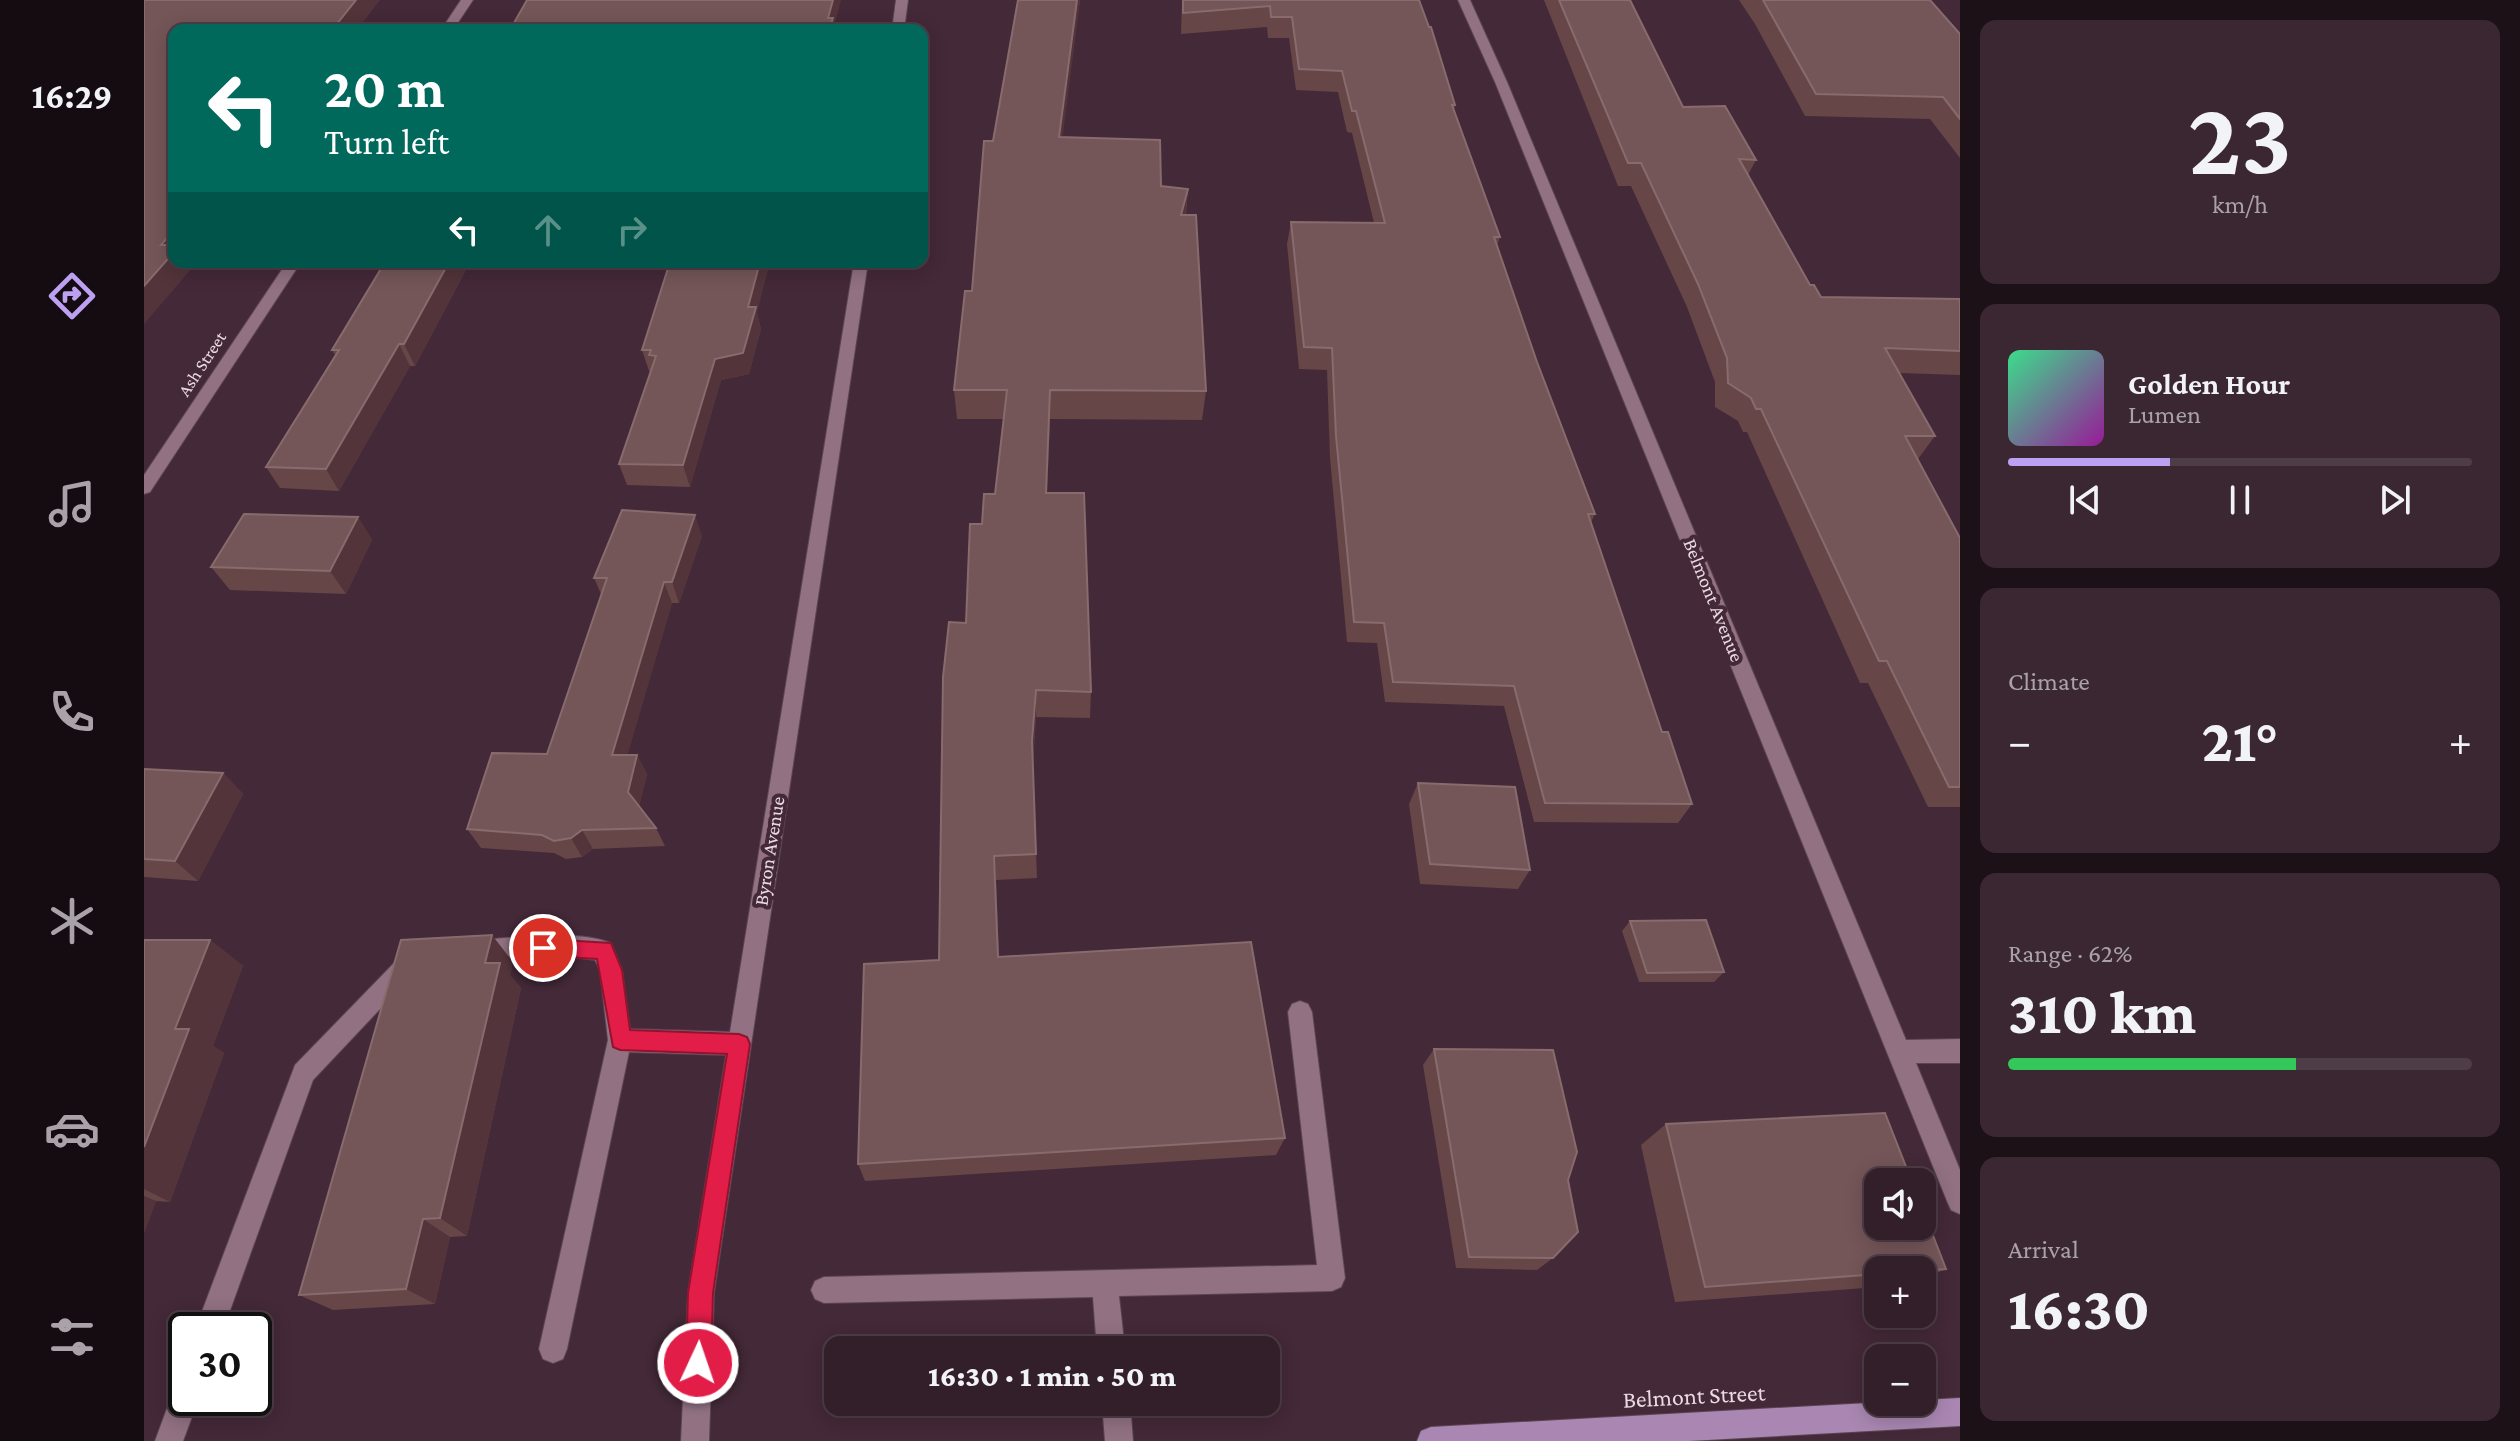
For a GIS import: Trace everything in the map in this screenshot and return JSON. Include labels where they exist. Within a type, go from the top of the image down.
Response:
[{"type":"main road","name":"Belmont Street","points":[[1431,1441],[1694,1434],[1960,1412]]},
{"type":"street","points":[[451,24],[467,0]]},
{"type":"street","points":[[899,24],[902,0]]},
{"type":"street","name":"Belmont Avenue","points":[[1464,0],[1501,82],[1960,1201]]},
{"type":"street","name":"Ash Street","points":[[144,488],[290,268]]},
{"type":"street","name":"Byron Avenue","points":[[695,1441],[701,1293],[860,268]]},
{"type":"street","points":[[451,950],[573,947],[603,950],[611,970],[620,1040],[553,1349]]},
{"type":"street","points":[[216,1312],[304,1073],[421,951]]},
{"type":"street","points":[[824,1290],[1332,1278],[1300,1012]]},
{"type":"street","points":[[620,1040],[739,1044]]},
{"type":"street","points":[[1899,1052],[1960,1051]]},
{"type":"street","points":[[1105,1284],[1110,1336]]},
{"type":"street","points":[[169,1441],[178,1416]]},
{"type":"street","points":[[1117,1416],[1119,1441]]},
{"type":"building","points":[[144,0],[356,0],[337,24],[168,24],[168,237],[161,245],[168,245],[168,259],[144,286]]},
{"type":"building","points":[[527,0],[833,0],[828,18],[833,18],[831,24],[513,24]]},
{"type":"building","points":[[1018,0],[1077,0],[1059,137],[1160,140],[1161,186],[1188,189],[1181,215],[1196,215],[1206,391],[1050,390],[1046,493],[1084,493],[1091,692],[1036,690],[1032,741],[1036,854],[994,856],[998,957],[1251,942],[1285,1138],[858,1164],[864,964],[939,960],[943,677],[949,622],[966,623],[970,524],[982,524],[984,494],[995,494],[1007,390],[954,390],[965,291],[972,291],[984,141],[993,141]]},
{"type":"building","points":[[1183,0],[1419,0],[1431,27],[1455,105],[1452,105],[1500,237],[1494,237],[1537,362],[1595,514],[1588,514],[1662,732],[1668,732],[1692,804],[1545,803],[1514,686],[1393,682],[1384,623],[1354,622],[1336,436],[1332,348],[1304,347],[1291,222],[1385,223],[1356,111],[1352,111],[1342,71],[1299,69],[1292,17],[1271,17],[1270,6],[1183,13]]},
{"type":"building","points":[[1559,0],[1630,0],[1683,107],[1725,106],[1756,160],[1739,159],[1810,285],[1814,285],[1821,297],[1960,299],[1960,351],[1885,348],[1935,436],[1905,436],[1960,538],[1960,787],[1949,787],[1887,661],[1879,661],[1761,409],[1756,409],[1751,398],[1728,383],[1727,358],[1698,284],[1641,163],[1628,163]]},
{"type":"building","points":[[1763,0],[1930,0],[1960,34],[1960,119],[1943,97],[1816,94]]},
{"type":"building","points":[[381,268],[446,268],[404,344],[399,344],[326,469],[266,467],[339,350],[332,350]]},
{"type":"building","points":[[668,268],[758,268],[748,307],[756,307],[743,353],[715,359],[683,465],[619,464],[656,356],[649,355],[651,350],[642,350]]},
{"type":"building","points":[[622,510],[695,515],[672,582],[664,582],[612,755],[637,755],[628,792],[656,828],[582,830],[571,838],[554,841],[542,835],[467,829],[492,753],[547,754],[607,578],[594,578]]},
{"type":"building","points":[[244,514],[358,517],[330,571],[211,567]]},
{"type":"building","points":[[144,769],[223,773],[175,861],[144,859]]},
{"type":"building","points":[[1418,783],[1515,787],[1530,870],[1430,864]]},
{"type":"building","points":[[1706,920],[1724,972],[1647,973],[1630,921]]},
{"type":"building","points":[[492,935],[485,963],[500,963],[440,1218],[423,1219],[406,1289],[299,1295],[401,940]]},
{"type":"building","points":[[144,940],[210,940],[175,1029],[189,1029],[144,1147]]},
{"type":"building","points":[[1434,1049],[1553,1050],[1577,1152],[1568,1180],[1578,1232],[1553,1258],[1469,1257]]},
{"type":"building","points":[[1885,1113],[1907,1168],[1864,1168],[1864,1240],[1935,1240],[1946,1269],[1936,1270],[1936,1256],[1864,1256],[1864,1275],[1705,1287],[1666,1124]]},
{"type":"route","points":[[543,948],[603,950],[611,970],[620,1040],[739,1044],[701,1293],[698,1363]]}]
